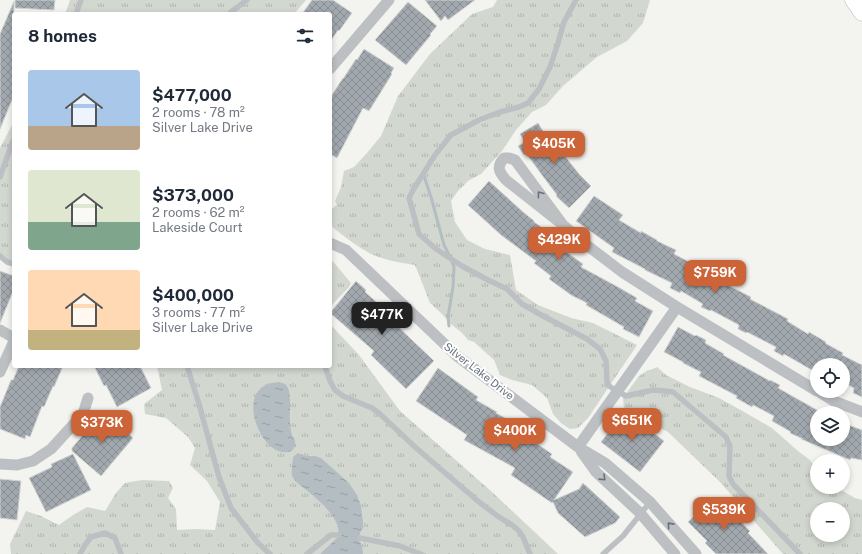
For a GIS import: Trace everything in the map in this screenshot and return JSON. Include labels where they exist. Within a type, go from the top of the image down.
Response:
[{"type":"main road","points":[[853,0],[862,12]]},
{"type":"street","points":[[332,67],[389,0]]},
{"type":"street","points":[[564,225],[515,160],[504,158],[500,162],[499,168],[500,174],[506,180],[622,272],[677,307],[810,387]]},
{"type":"street","name":"Silver Lake Drive","points":[[332,244],[346,250],[457,356],[578,447],[605,463],[650,502],[696,554]]},
{"type":"street","points":[[578,447],[677,307]]},
{"type":"street","points":[[0,330],[12,338]]},
{"type":"street","points":[[0,372],[12,344]]},
{"type":"street","points":[[0,464],[17,465],[34,461],[51,449],[83,414],[88,398]]},
{"type":"street","points":[[829,398],[862,412]]},
{"type":"street","name":"Silver Lake Drive","points":[[578,447],[596,472],[640,514],[675,554]]},
{"type":"lane","points":[[77,12],[81,0]]},
{"type":"lane","points":[[232,12],[247,0]]},
{"type":"lane","points":[[576,0],[564,22],[550,67],[539,89],[528,103],[479,120],[451,135],[435,155],[415,185],[409,198],[419,234],[436,249],[462,266],[507,289],[522,304],[587,339],[600,349],[606,361],[607,381],[609,386],[626,396],[653,390],[672,392],[726,437],[730,446],[729,476],[733,484],[800,554]]},
{"type":"lane","points":[[0,177],[12,143]]},
{"type":"lane","points":[[0,256],[7,262],[12,263]]},
{"type":"lane","points":[[188,368],[219,477],[231,508],[258,543],[270,554]]},
{"type":"lane","points":[[326,368],[335,390],[343,396],[372,408],[380,414],[479,502],[499,518],[512,525],[523,537],[530,554]]},
{"type":"lane","points":[[603,554],[623,536],[650,502]]},
{"type":"lane","points":[[80,554],[91,537],[105,533],[115,538],[121,554]]},
{"type":"lane","points":[[307,554],[331,535],[339,535]]},
{"type":"lane","points":[[360,538],[400,546],[421,554]]},
{"type":"green space","points":[[70,0],[306,0],[296,12],[66,12]]},
{"type":"green space","points":[[497,0],[650,0],[643,23],[627,41],[597,57],[563,86],[546,105],[532,112],[516,130],[502,151],[492,162],[481,174],[468,181],[451,201],[455,222],[467,240],[485,249],[510,255],[516,290],[538,305],[571,318],[593,323],[637,345],[588,418],[578,428],[570,429],[561,423],[553,414],[547,398],[532,385],[500,375],[494,360],[474,342],[468,340],[430,303],[415,265],[378,257],[356,245],[332,227],[332,209],[337,205],[335,201],[341,187],[344,171],[354,167],[381,136],[398,96],[430,54],[472,14],[493,7]]},
{"type":"green space","points":[[12,125],[12,263],[0,258],[0,148]]},
{"type":"green space","points":[[332,260],[351,283],[332,305]]},
{"type":"green space","points":[[332,326],[359,355],[400,411],[492,492],[558,554],[11,554],[10,544],[26,511],[41,516],[59,525],[87,507],[105,511],[116,493],[125,483],[142,480],[169,481],[173,488],[168,498],[176,509],[177,530],[215,530],[220,502],[207,481],[190,465],[195,448],[188,437],[166,418],[145,414],[144,404],[162,390],[157,368],[332,368]]},
{"type":"green space","points":[[657,367],[666,375],[690,387],[719,398],[772,428],[810,460],[810,494],[848,494],[862,500],[862,554],[783,554],[721,483],[668,432],[624,409],[623,398],[639,376],[648,370]]},
{"type":"water","points":[[279,382],[286,385],[289,390],[290,426],[295,440],[295,447],[289,452],[279,451],[263,438],[254,417],[253,406],[255,396],[260,389],[271,383]]},
{"type":"water","points":[[298,453],[306,456],[321,458],[349,483],[357,495],[361,506],[363,522],[363,528],[360,533],[359,540],[362,546],[363,554],[320,554],[338,537],[339,530],[337,523],[328,510],[293,478],[293,457]]},
{"type":"building","points":[[15,0],[55,0],[54,10],[15,8]]},
{"type":"building","points":[[312,0],[333,0],[352,13],[332,39],[332,12],[303,12]]},
{"type":"building","points":[[425,0],[475,0],[448,20],[445,16],[441,21]]},
{"type":"building","points":[[14,1],[14,12],[12,12],[12,100],[0,129],[0,34]]},
{"type":"building","points":[[408,2],[437,26],[406,65],[375,40]]},
{"type":"building","points":[[364,49],[394,68],[391,73],[392,74],[369,111],[363,108],[337,158],[332,155],[332,95],[356,59],[357,60]]},
{"type":"building","points":[[538,123],[549,141],[555,136],[566,152],[563,154],[591,186],[569,208],[556,196],[557,195],[526,153],[524,155],[518,146],[525,142],[520,134]]},
{"type":"building","points":[[489,181],[534,222],[551,234],[549,238],[583,264],[581,267],[637,298],[635,301],[653,311],[639,337],[623,329],[624,327],[586,305],[587,303],[571,295],[549,279],[551,276],[534,263],[536,261],[501,235],[468,205]]},
{"type":"building","points":[[594,196],[623,215],[619,220],[641,233],[641,231],[676,250],[674,254],[697,266],[697,264],[714,274],[712,277],[751,297],[750,299],[788,319],[787,321],[808,334],[809,332],[826,342],[825,343],[843,353],[842,355],[848,358],[810,358],[810,369],[784,354],[783,356],[774,351],[776,347],[738,329],[739,325],[711,310],[710,311],[701,307],[703,304],[681,291],[680,293],[670,288],[672,283],[612,252],[614,248],[576,221]]},
{"type":"building","points":[[0,271],[12,275],[12,294],[0,323]]},
{"type":"building","points":[[356,281],[366,290],[365,292],[391,317],[389,318],[434,361],[406,389],[371,355],[374,351],[332,315],[332,311]]},
{"type":"building","points":[[678,327],[706,340],[705,343],[724,354],[723,355],[780,385],[778,388],[810,406],[810,443],[790,433],[791,432],[772,421],[774,416],[753,405],[752,407],[736,398],[737,396],[699,376],[701,372],[664,352]]},
{"type":"building","points":[[850,359],[862,365],[862,397],[853,393],[854,388],[850,386]]},
{"type":"building","points":[[18,368],[62,368],[44,407],[42,406],[30,437],[26,435],[25,439],[0,429],[0,407],[11,380],[13,380]]},
{"type":"building","points":[[95,368],[141,368],[151,388],[117,407],[106,385],[104,386]]},
{"type":"building","points":[[438,368],[478,397],[476,400],[526,431],[524,435],[552,454],[550,457],[573,472],[554,500],[579,489],[583,483],[620,517],[615,523],[585,537],[558,513],[553,502],[552,503],[511,475],[515,468],[464,440],[467,435],[416,401]]},
{"type":"building","points":[[625,411],[664,441],[640,472],[601,442]]},
{"type":"building","points":[[103,412],[133,438],[101,476],[72,451],[72,448]]},
{"type":"building","points":[[850,426],[862,430],[862,460],[851,458],[850,460],[850,454],[836,454],[817,446],[850,446]]},
{"type":"building","points":[[73,454],[91,490],[46,512],[29,478],[52,467],[51,464]]},
{"type":"building","points":[[0,479],[21,481],[17,520],[0,518]]},
{"type":"building","points":[[713,498],[717,501],[719,499],[750,531],[748,533],[768,554],[716,554],[705,543],[707,541],[688,522]]},
{"type":"waterway","points":[[423,173],[444,245],[454,267],[453,287],[448,317],[449,326]]}]
